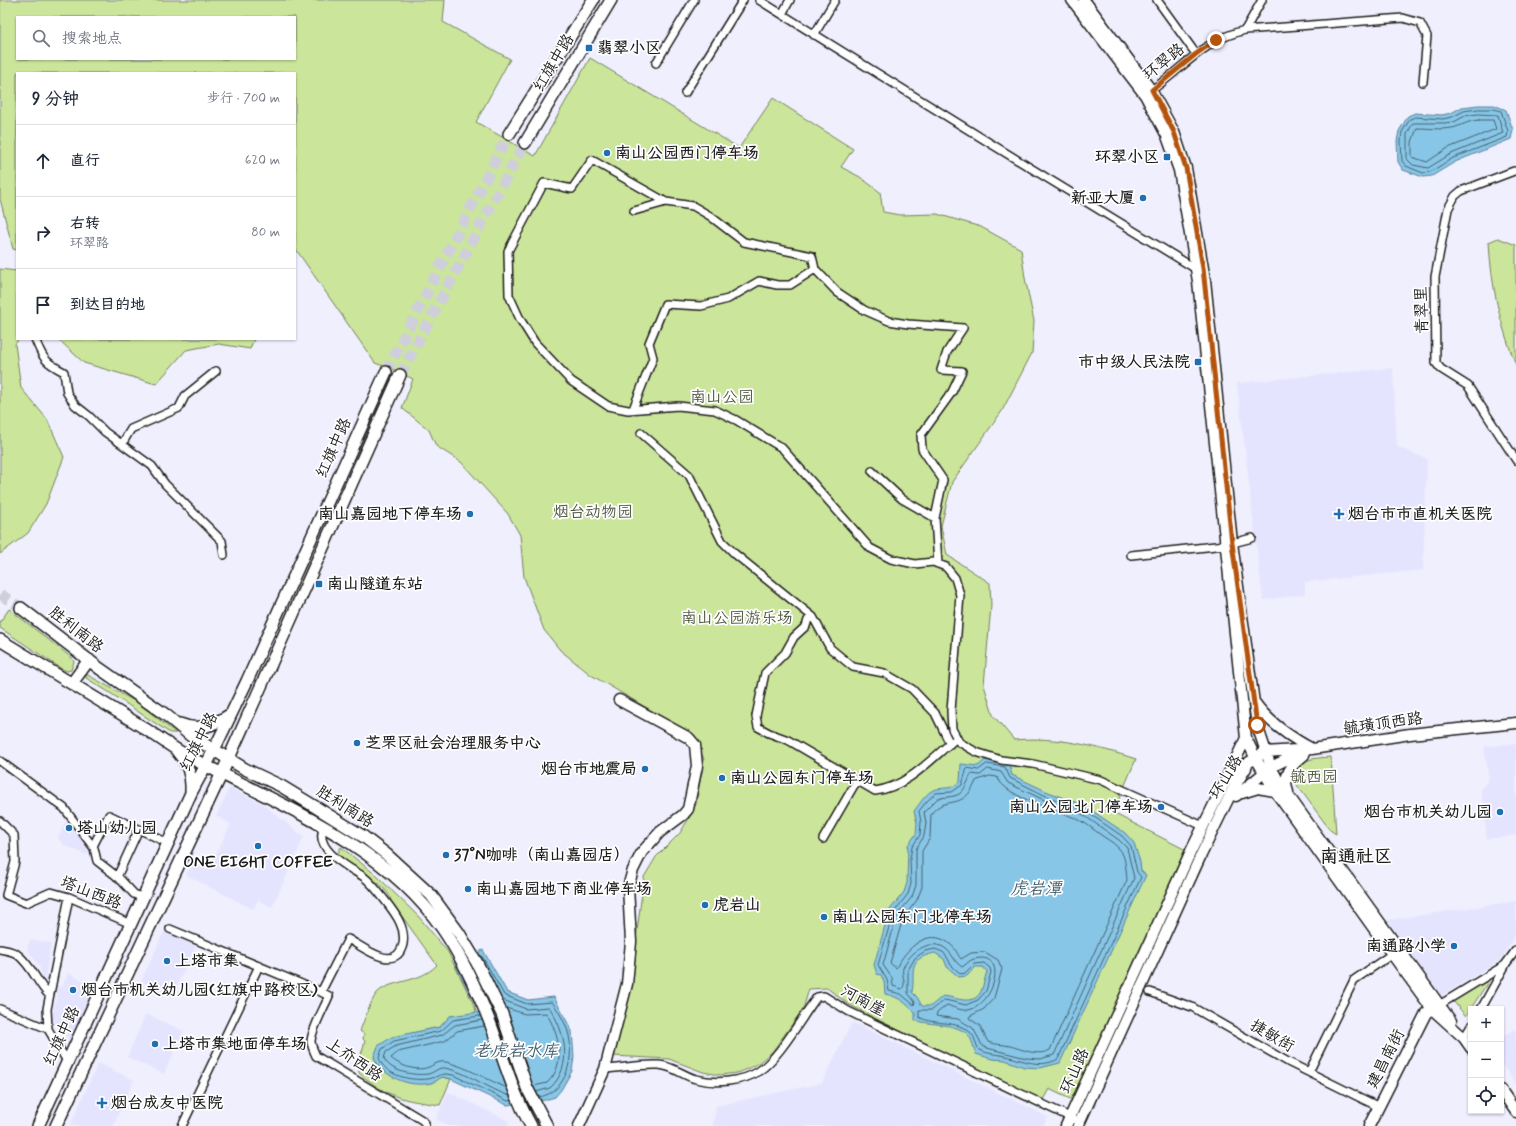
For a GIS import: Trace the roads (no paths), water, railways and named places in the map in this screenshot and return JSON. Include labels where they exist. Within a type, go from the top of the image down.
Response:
[{"type":"main road","name":"红旗中路","points":[[509,134],[593,0]]},
{"type":"main road","points":[[1072,0],[1148,92]]},
{"type":"main road","points":[[1084,0],[1148,92],[1174,152],[1179,170],[1199,268],[1229,544],[1246,738],[1255,757],[1290,798],[1436,1007]]},
{"type":"main road","name":"红旗中路","points":[[525,143],[611,2]]},
{"type":"main road","name":"红旗中路","points":[[38,1126],[191,793],[231,714],[386,372]]},
{"type":"main road","name":"红旗中路","points":[[56,1126],[229,758],[400,375]]},
{"type":"main road","points":[[1229,544],[1257,725],[1265,752],[1267,770],[1275,791],[1392,954],[1468,1044]]},
{"type":"main road","name":"胜利南路","points":[[21,608],[89,660],[175,722],[191,736],[245,769],[281,786],[310,803],[386,854],[431,895],[459,933],[477,963],[502,1014],[527,1088],[547,1126]]},
{"type":"main road","name":"胜利南路","points":[[0,640],[205,765],[281,802],[324,827],[357,848],[407,888],[442,928],[463,965],[491,1024],[518,1103],[531,1126]]},
{"type":"main road","points":[[72,683],[89,660]]},
{"type":"main road","points":[[579,1126],[605,1069],[627,984],[631,942],[628,887],[633,870],[642,852],[660,832],[688,810],[697,766],[695,745],[689,738],[619,700]]},
{"type":"main road","points":[[1254,700],[1261,711],[1276,725],[1293,739],[1312,749],[1294,762],[1290,769],[1285,784],[1290,798]]},
{"type":"main road","points":[[175,722],[190,727],[201,727],[212,725],[231,714]]},
{"type":"main road","name":"毓璜顶西路","points":[[1255,757],[1265,752],[1312,749],[1410,734],[1516,722]]},
{"type":"main road","points":[[1225,782],[1246,738]]},
{"type":"main road","points":[[171,745],[184,758],[191,779],[191,793]]},
{"type":"main road","name":"环山路","points":[[1236,796],[1267,770],[1288,758],[1312,749]]},
{"type":"main road","name":"环山路","points":[[1068,1122],[1225,782],[1255,757]]},
{"type":"main road","name":"环山路","points":[[1079,1124],[1201,856],[1240,776],[1255,757]]},
{"type":"main road","points":[[1226,804],[1246,790],[1258,788],[1275,791]]},
{"type":"main road","name":"建昌南街","points":[[1369,1126],[1426,1013],[1436,1007]]},
{"type":"main road","points":[[1504,1094],[1516,1112]]},
{"type":"street","points":[[656,63],[694,0]]},
{"type":"street","points":[[685,93],[742,0]]},
{"type":"street","points":[[759,0],[814,35],[1199,268]]},
{"type":"street","points":[[782,14],[790,0]]},
{"type":"street","points":[[814,35],[835,0]]},
{"type":"street","points":[[1157,0],[1196,54]]},
{"type":"street","points":[[1245,30],[1262,0]]},
{"type":"street","name":"环翠路","points":[[1148,92],[1216,40],[1245,30],[1403,18],[1420,23],[1426,36],[1423,82]]},
{"type":"street","points":[[938,564],[935,518],[944,480],[922,449],[921,435],[952,392],[962,371],[940,370],[947,352],[963,328],[889,321],[864,310],[837,292],[815,269],[812,256],[744,242],[710,216],[693,206],[666,202],[592,160],[572,190],[544,183],[508,251],[510,295],[520,319],[535,343],[571,381],[608,406],[633,409],[678,406],[715,410],[736,420],[782,448],[870,548],[891,559],[915,564],[933,562],[938,564],[946,567],[955,578],[960,595],[951,711],[952,729],[959,742],[976,752],[1001,760],[1033,764],[1101,780],[1204,826]]},
{"type":"street","name":"青翠里","points":[[1514,171],[1461,191],[1455,196],[1448,209],[1435,277],[1436,363],[1441,369],[1468,386],[1516,460]]},
{"type":"street","points":[[634,211],[666,202]]},
{"type":"street","points":[[633,409],[653,358],[649,343],[665,304],[701,306],[728,299],[759,281],[777,285],[790,285],[815,269]]},
{"type":"street","points":[[35,340],[42,356],[49,365],[64,372],[67,393],[75,405],[122,444],[152,466],[165,484],[222,541],[224,555]]},
{"type":"street","points":[[122,444],[131,429],[178,408],[185,396],[216,371]]},
{"type":"street","points":[[641,433],[689,475],[722,541],[735,554],[813,617],[830,648],[853,667],[884,673],[912,689],[935,713],[950,744]]},
{"type":"street","points":[[872,471],[902,499],[935,518]]},
{"type":"street","points":[[1131,554],[1229,544],[1252,538]]},
{"type":"street","points":[[813,617],[808,620],[806,626],[794,638],[785,653],[765,673],[756,716],[758,727],[788,740],[856,782],[875,791],[887,790],[902,782],[957,738]]},
{"type":"street","points":[[0,761],[64,808],[93,846],[97,861],[117,877],[134,894],[143,898]]},
{"type":"street","points":[[823,839],[856,782]]},
{"type":"street","points":[[93,846],[109,815],[168,843]]},
{"type":"street","name":"塔山西路","points":[[0,821],[14,835],[15,862],[6,895],[26,903],[51,892],[69,897],[131,924]]},
{"type":"street","points":[[170,928],[321,992],[348,939],[384,959],[398,955],[402,945],[403,934],[400,922],[374,886],[365,878],[344,866],[325,844],[322,836],[324,827]]},
{"type":"street","points":[[117,877],[140,829]]},
{"type":"street","points":[[68,1063],[48,1028],[46,1009],[69,897]]},
{"type":"street","points":[[0,949],[17,954],[34,972],[40,987],[49,995]]},
{"type":"street","points":[[1483,1006],[1505,965],[1516,950]]},
{"type":"street","points":[[1309,1072],[1354,980],[1392,954]]},
{"type":"street","points":[[1436,1007],[1505,965]]},
{"type":"street","points":[[182,1126],[259,966]]},
{"type":"street","name":"上夼西路","points":[[321,992],[329,996],[311,1041],[316,1056],[422,1120],[426,1126]]},
{"type":"street","name":"捷敏街","points":[[1150,992],[1192,1007],[1288,1062],[1378,1107]]},
{"type":"street","name":"河南崖","points":[[605,1069],[660,1065],[678,1070],[696,1079],[725,1081],[739,1078],[758,1071],[773,1058],[817,997],[824,996],[848,1011],[1068,1122],[1079,1124]]},
{"type":"street","points":[[0,1009],[48,1028]]},
{"type":"street","points":[[1464,1038],[1468,1031]]},
{"type":"water","points":[[1494,105],[1506,110],[1513,130],[1511,139],[1455,162],[1432,176],[1423,177],[1403,170],[1398,162],[1397,141],[1399,131],[1408,116],[1415,113],[1442,115],[1451,113],[1462,107]]},
{"type":"water","name":"虎岩潭","points":[[985,760],[1009,764],[1012,775],[1046,791],[1085,806],[1125,833],[1134,843],[1140,862],[1141,871],[1146,875],[1060,1063],[1040,1068],[1024,1067],[1005,1060],[992,1059],[976,1054],[969,1036],[958,1028],[915,1020],[915,1013],[905,1003],[898,998],[885,994],[884,982],[881,975],[877,974],[874,965],[889,911],[904,892],[907,883],[908,845],[916,834],[917,823],[914,811],[924,798],[933,790],[951,787],[960,782],[961,764],[978,766]],"holes":[[[935,953],[944,959],[947,967],[959,977],[967,976],[975,967],[982,967],[987,971],[982,989],[979,995],[970,1000],[943,996],[931,1006],[922,1006],[912,992],[914,967],[919,959]]]},
{"type":"water","name":"老虎岩水库","points":[[483,950],[507,992],[528,1000],[554,997],[572,1031],[574,1057],[572,1071],[555,1097],[545,1100],[507,1105],[451,1079],[442,1077],[432,1083],[423,1084],[406,1082],[383,1070],[374,1057],[378,1046],[392,1037],[440,1027],[450,1016],[479,1012],[454,962]]},
{"type":"tunnel","points":[[386,372],[509,134]]},
{"type":"tunnel","points":[[400,375],[525,143]]},
{"type":"tunnel","points":[[0,594],[21,608]]},
{"type":"place","name":"翡翠小区","points":[[589,48]]},
{"type":"place","name":"南山公园西门停车场","points":[[607,153]]},
{"type":"place","name":"环翠小区","points":[[1167,157]]},
{"type":"place","name":"新亚大厦","points":[[1143,198]]},
{"type":"place","name":"市中级人民法院","points":[[1198,362]]},
{"type":"place","name":"南山嘉园地下停车场","points":[[470,514]]},
{"type":"place","name":"烟台市市直机关医院","points":[[1339,514]]},
{"type":"place","name":"南山隧道东站","points":[[319,584]]},
{"type":"place","name":"芝罘区社会治理服务中心","points":[[357,743]]},
{"type":"place","name":"烟台市地震局","points":[[645,769]]},
{"type":"place","name":"南山公园东门停车场","points":[[722,778]]},
{"type":"place","name":"南山公园北门停车场","points":[[1161,807]]},
{"type":"place","name":"烟台市机关幼儿园","points":[[1500,812]]},
{"type":"place","name":"塔山幼儿园","points":[[69,828]]},
{"type":"place","name":"ONE EIGHT COFFEE","points":[[258,846]]},
{"type":"place","name":"37°N咖啡（南山嘉园店）","points":[[446,855]]},
{"type":"place","name":"南山嘉园地下商业停车场","points":[[468,889]]},
{"type":"place","name":"虎岩山","points":[[705,905]]},
{"type":"place","name":"南山公园东门北停车场","points":[[824,917]]},
{"type":"place","name":"南通路小学","points":[[1454,946]]},
{"type":"place","name":"上塔市集","points":[[167,961]]},
{"type":"place","name":"烟台市机关幼儿园(红旗中路校区)","points":[[73,990]]},
{"type":"place","name":"上塔市集地面停车场","points":[[155,1044]]},
{"type":"place","name":"烟台成友中医院","points":[[102,1103]]},
{"type":"district","name":"南通社区","points":[[1356,857]]},
{"type":"park label","name":"南山公园","points":[[722,397]]},
{"type":"park label","name":"烟台动物园","points":[[593,512]]},
{"type":"park label","name":"南山公园游乐场","points":[[737,618]]},
{"type":"park label","name":"毓西园","points":[[1314,777]]}]
